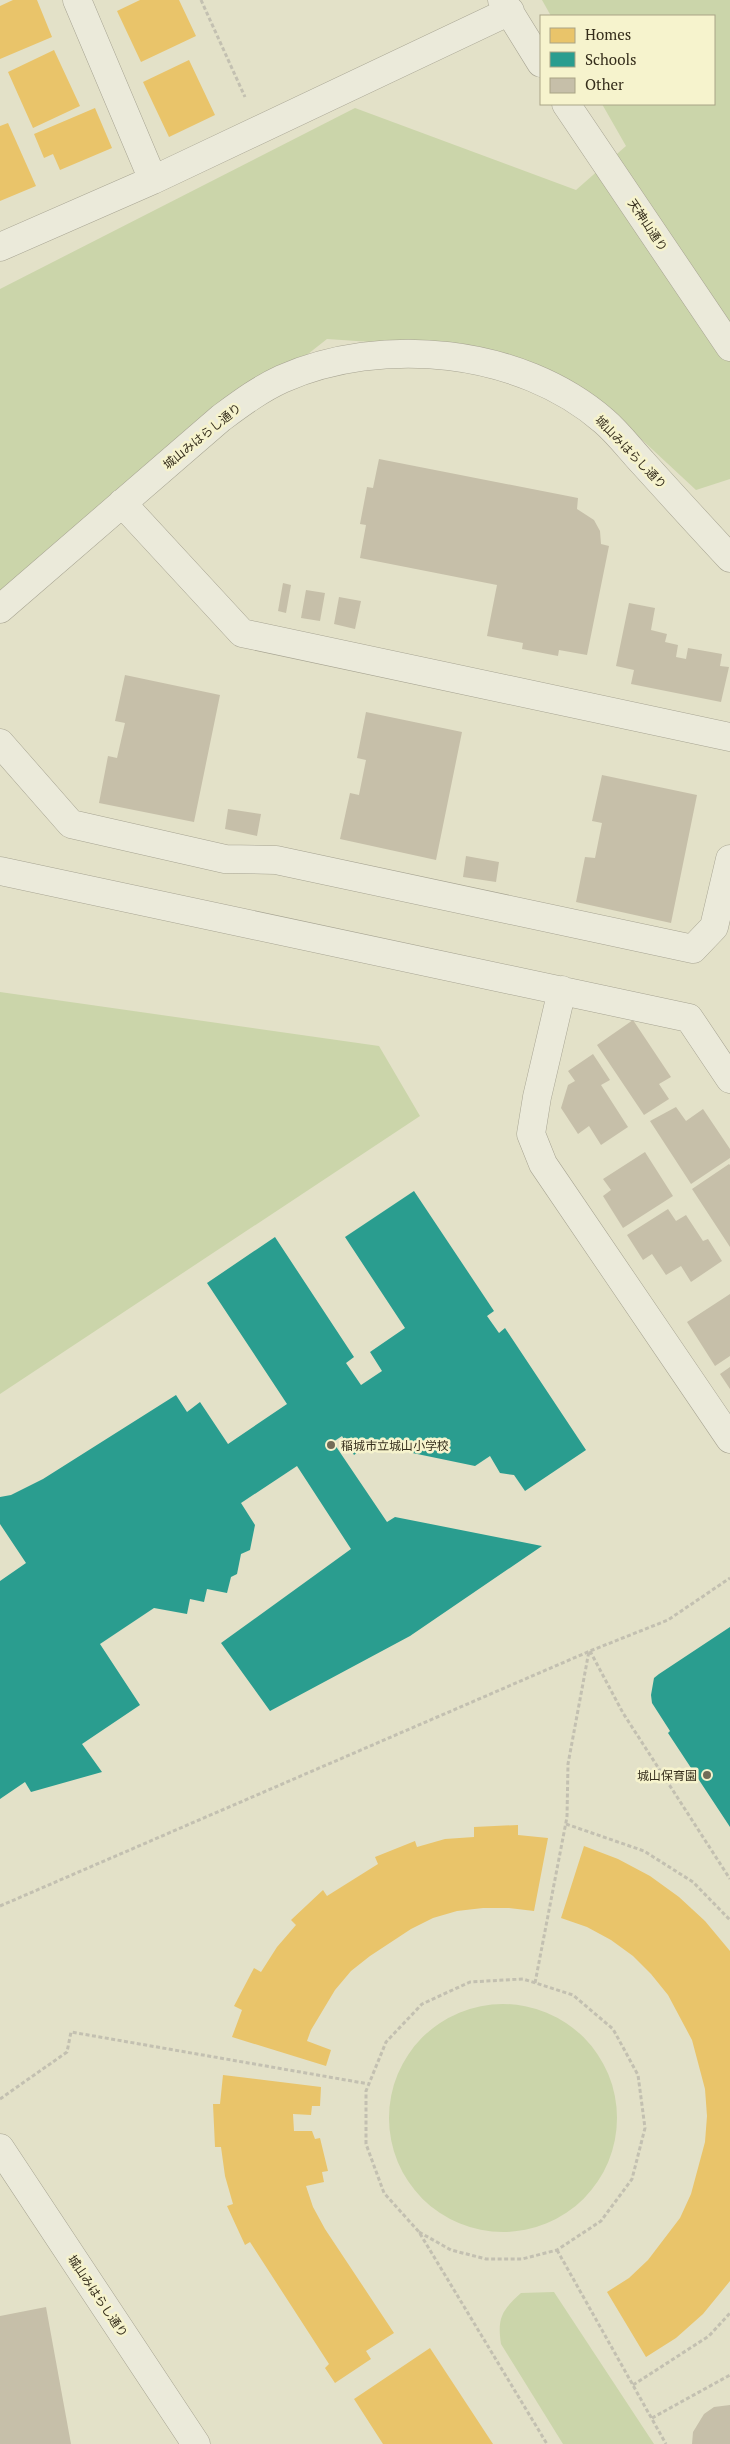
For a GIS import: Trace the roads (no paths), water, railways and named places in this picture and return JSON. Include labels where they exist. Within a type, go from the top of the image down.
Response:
[{"type":"street","points":[[77,0],[153,180]]},
{"type":"street","points":[[0,247],[153,180],[259,130],[506,6],[540,61]]},
{"type":"street","name":"天神山通り","points":[[567,105],[730,347]]},
{"type":"street","name":"城山みはらし通り","points":[[0,608],[221,418],[281,379],[344,360],[379,354],[437,354],[490,364],[540,381],[575,399],[605,421],[730,558]]},
{"type":"street","points":[[122,503],[242,633],[730,737]]},
{"type":"street","points":[[0,743],[71,824],[225,859],[276,860],[693,949],[714,927],[730,859]]},
{"type":"street","points":[[0,871],[689,1018],[730,1079]]},
{"type":"street","points":[[562,990],[537,1097],[532,1134],[534,1141],[543,1164],[730,1439]]},
{"type":"street","name":"城山みはらし通り","points":[[0,2148],[196,2444]]},
{"type":"place","name":"稲城市立城山小学校","points":[[331,1445]]},
{"type":"place","name":"城山保育園","points":[[707,1775]]}]
